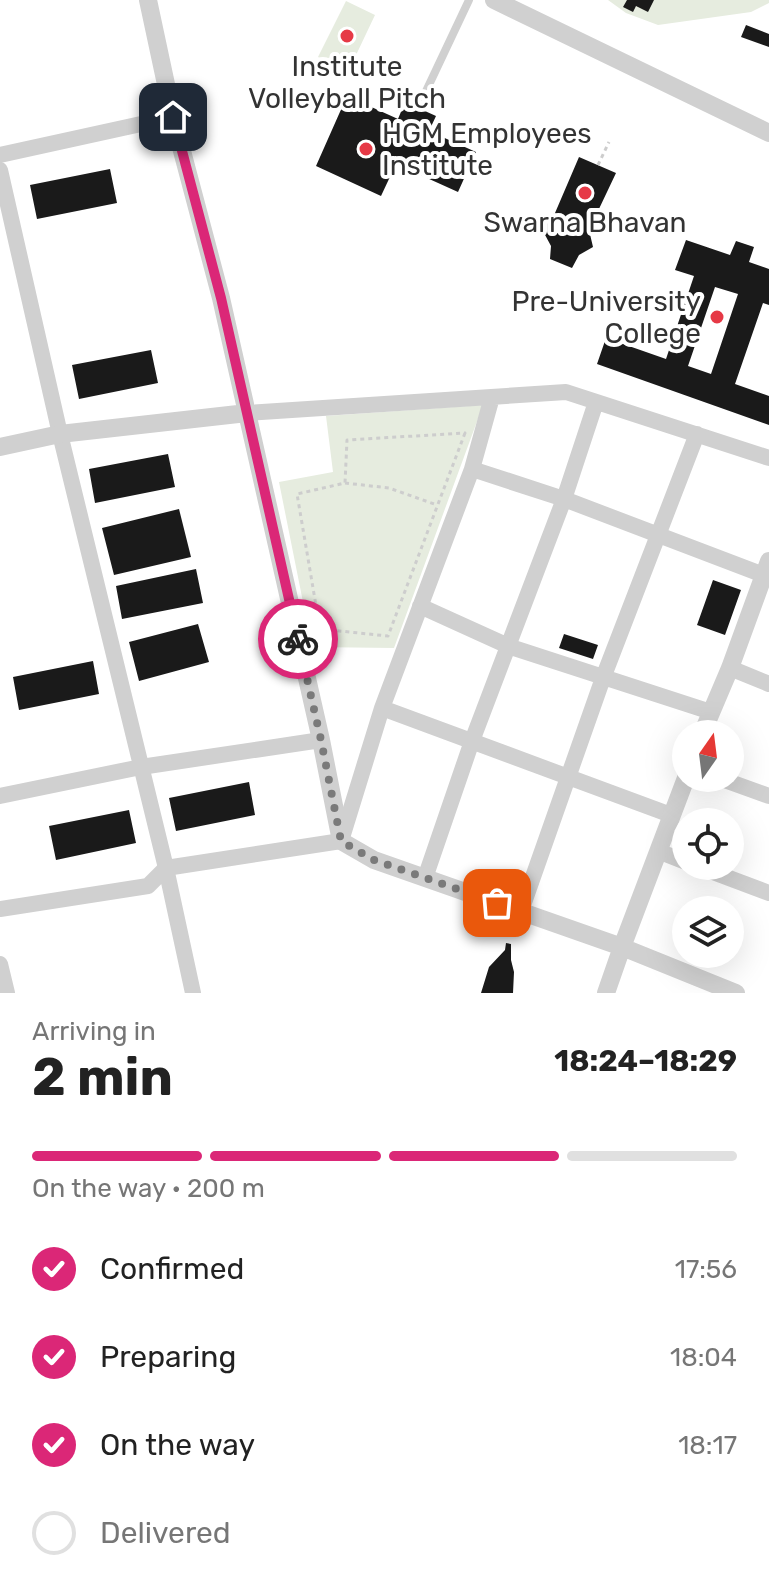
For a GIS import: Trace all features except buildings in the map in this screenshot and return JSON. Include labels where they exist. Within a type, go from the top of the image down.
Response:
[{"type":"street","points":[[148,0],[173,117],[221,298],[341,841]]},
{"type":"street","points":[[494,0],[769,133]]},
{"type":"street","points":[[0,155],[173,117]]},
{"type":"street","points":[[0,170],[193,993]]},
{"type":"street","points":[[0,447],[60,434],[247,413],[566,392],[769,458]]},
{"type":"street","points":[[341,841],[382,708],[472,469],[492,397]]},
{"type":"street","points":[[425,878],[472,741],[564,499],[596,402]]},
{"type":"street","points":[[521,911],[603,678],[697,434]]},
{"type":"street","points":[[472,469],[767,571],[708,720]]},
{"type":"street","points":[[420,606],[508,646],[711,712]]},
{"type":"street","points":[[730,668],[769,684]]},
{"type":"street","points":[[382,708],[671,815]]},
{"type":"street","points":[[0,796],[141,767],[321,740]]},
{"type":"street","points":[[744,787],[769,796]]},
{"type":"street","points":[[606,993],[680,792]]},
{"type":"street","points":[[0,909],[148,886],[166,868],[341,841],[374,860],[622,947],[689,984],[736,993]]},
{"type":"street","points":[[658,851],[672,856]]},
{"type":"street","points":[[734,880],[769,893]]},
{"type":"street","points":[[0,964],[7,993]]},
{"type":"lane","points":[[419,106],[469,0]]},
{"type":"path","points":[[598,165],[609,142]]},
{"type":"path","points":[[345,483],[347,440],[465,433],[388,636],[320,629],[297,494],[345,483],[389,488],[437,505]]},
{"type":"shaded area","points":[[608,0],[769,0],[769,3],[751,12],[658,25],[626,13]]},
{"type":"shaded area","name":"Institute Volleyball Pitch","points":[[346,1],[375,15],[348,72],[318,57]]},
{"type":"shaded area","points":[[483,405],[394,648],[312,647],[279,482],[333,472],[326,416]]},
{"type":"way so far","points":[[298,639],[341,841],[374,860],[497,903]]},
{"type":"place","name":"Institute Volleyball Pitch","points":[[347,36]]},
{"type":"place","name":"HGM Employees Institute","points":[[366,149]]},
{"type":"place","name":"Swarna Bhavan","points":[[585,193]]},
{"type":"place","name":"Pre-University College","points":[[717,317]]},
{"type":"route","points":[[173,117],[221,298],[298,639]]}]
